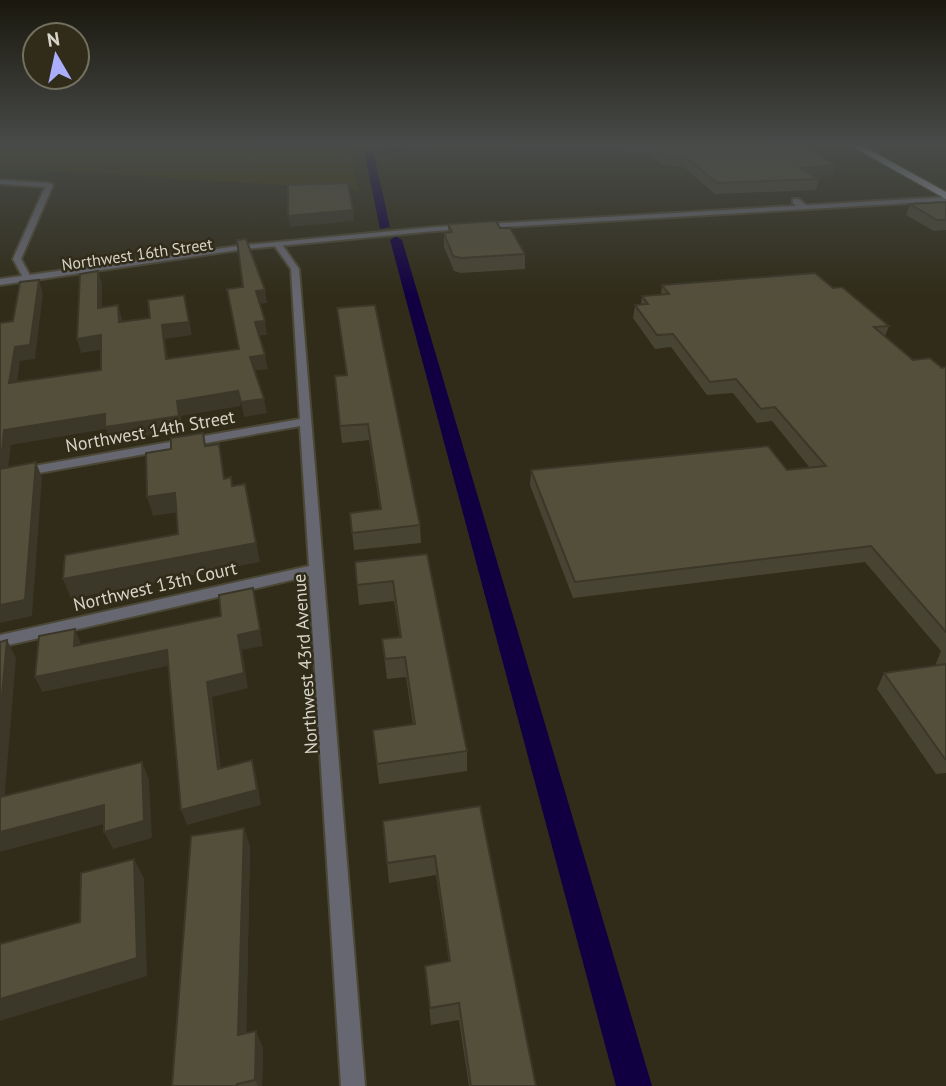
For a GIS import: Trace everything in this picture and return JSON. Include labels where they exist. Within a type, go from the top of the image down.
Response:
[{"type":"street","points":[[28,281],[17,255],[45,195]]},
{"type":"street","name":"Northwest 16th Street","points":[[0,288],[28,281],[278,245],[436,229],[736,208],[796,201],[944,195]]},
{"type":"street","name":"Northwest 16th Street","points":[[736,208],[804,207],[944,195]]},
{"type":"street","points":[[796,201],[804,207]]},
{"type":"street","name":"Northwest 43rd Avenue","points":[[278,245],[295,269],[353,1086]]},
{"type":"street","name":"Northwest 16th Street","points":[[0,282],[28,281]]},
{"type":"street","name":"Northwest 14th Street","points":[[0,476],[306,421]]},
{"type":"street","name":"Northwest 13th Court","points":[[0,642],[318,569]]},
{"type":"building","points":[[288,195],[350,195],[353,210],[288,216]]},
{"type":"building","points":[[946,202],[946,220],[937,220],[910,204]]},
{"type":"building","points":[[496,221],[500,228],[510,228],[525,254],[461,258],[453,256],[444,233],[452,232],[448,224]]},
{"type":"building","points":[[246,239],[265,290],[256,291],[265,321],[255,322],[265,355],[250,357],[264,399],[241,402],[238,391],[177,401],[179,416],[105,427],[105,414],[4,430],[0,453],[0,323],[13,321],[20,282],[39,280],[30,345],[15,347],[9,383],[101,370],[101,335],[77,339],[80,274],[98,271],[98,308],[118,305],[119,322],[150,318],[148,300],[184,295],[189,322],[162,325],[166,359],[239,349],[227,289],[243,287],[237,240]]},
{"type":"building","points":[[815,273],[833,288],[842,287],[889,326],[874,327],[913,360],[930,358],[942,368],[946,367],[946,632],[871,546],[575,582],[531,470],[768,446],[787,470],[826,466],[775,407],[761,409],[736,379],[710,382],[673,334],[657,335],[635,305],[648,304],[642,296],[669,294],[662,285]]},
{"type":"building","points":[[375,305],[420,525],[352,533],[350,513],[381,509],[368,424],[340,426],[335,376],[347,375],[337,308]]},
{"type":"building","points":[[203,433],[205,446],[219,444],[224,479],[231,477],[232,486],[245,484],[256,543],[63,579],[65,555],[178,534],[175,493],[147,497],[146,453],[171,449],[171,438]]},
{"type":"building","points":[[36,462],[25,600],[0,605],[0,469]]},
{"type":"building","points":[[427,554],[467,751],[377,764],[373,730],[415,724],[405,657],[385,659],[382,639],[401,637],[393,581],[357,585],[355,562]]},
{"type":"building","points":[[253,588],[260,630],[238,635],[244,673],[207,682],[218,769],[252,760],[257,790],[181,810],[167,650],[35,677],[39,636],[75,629],[74,646],[221,616],[219,595]]},
{"type":"building","points":[[7,640],[0,718],[0,642]]},
{"type":"building","points":[[946,664],[946,758],[945,759],[884,673]]},
{"type":"building","points":[[142,762],[144,821],[104,832],[104,805],[0,832],[0,797]]},
{"type":"building","points":[[480,806],[536,1086],[471,1086],[459,1003],[430,1008],[425,966],[450,961],[435,856],[387,863],[383,821]]},
{"type":"building","points":[[244,828],[238,1035],[256,1031],[255,1080],[237,1086],[172,1086],[191,836]]},
{"type":"building","points":[[134,859],[137,958],[0,999],[0,944],[80,922],[81,873]]},
{"type":"waterway","points":[[378,195],[384,227]]},
{"type":"waterway","points":[[396,240],[634,1086]]}]
